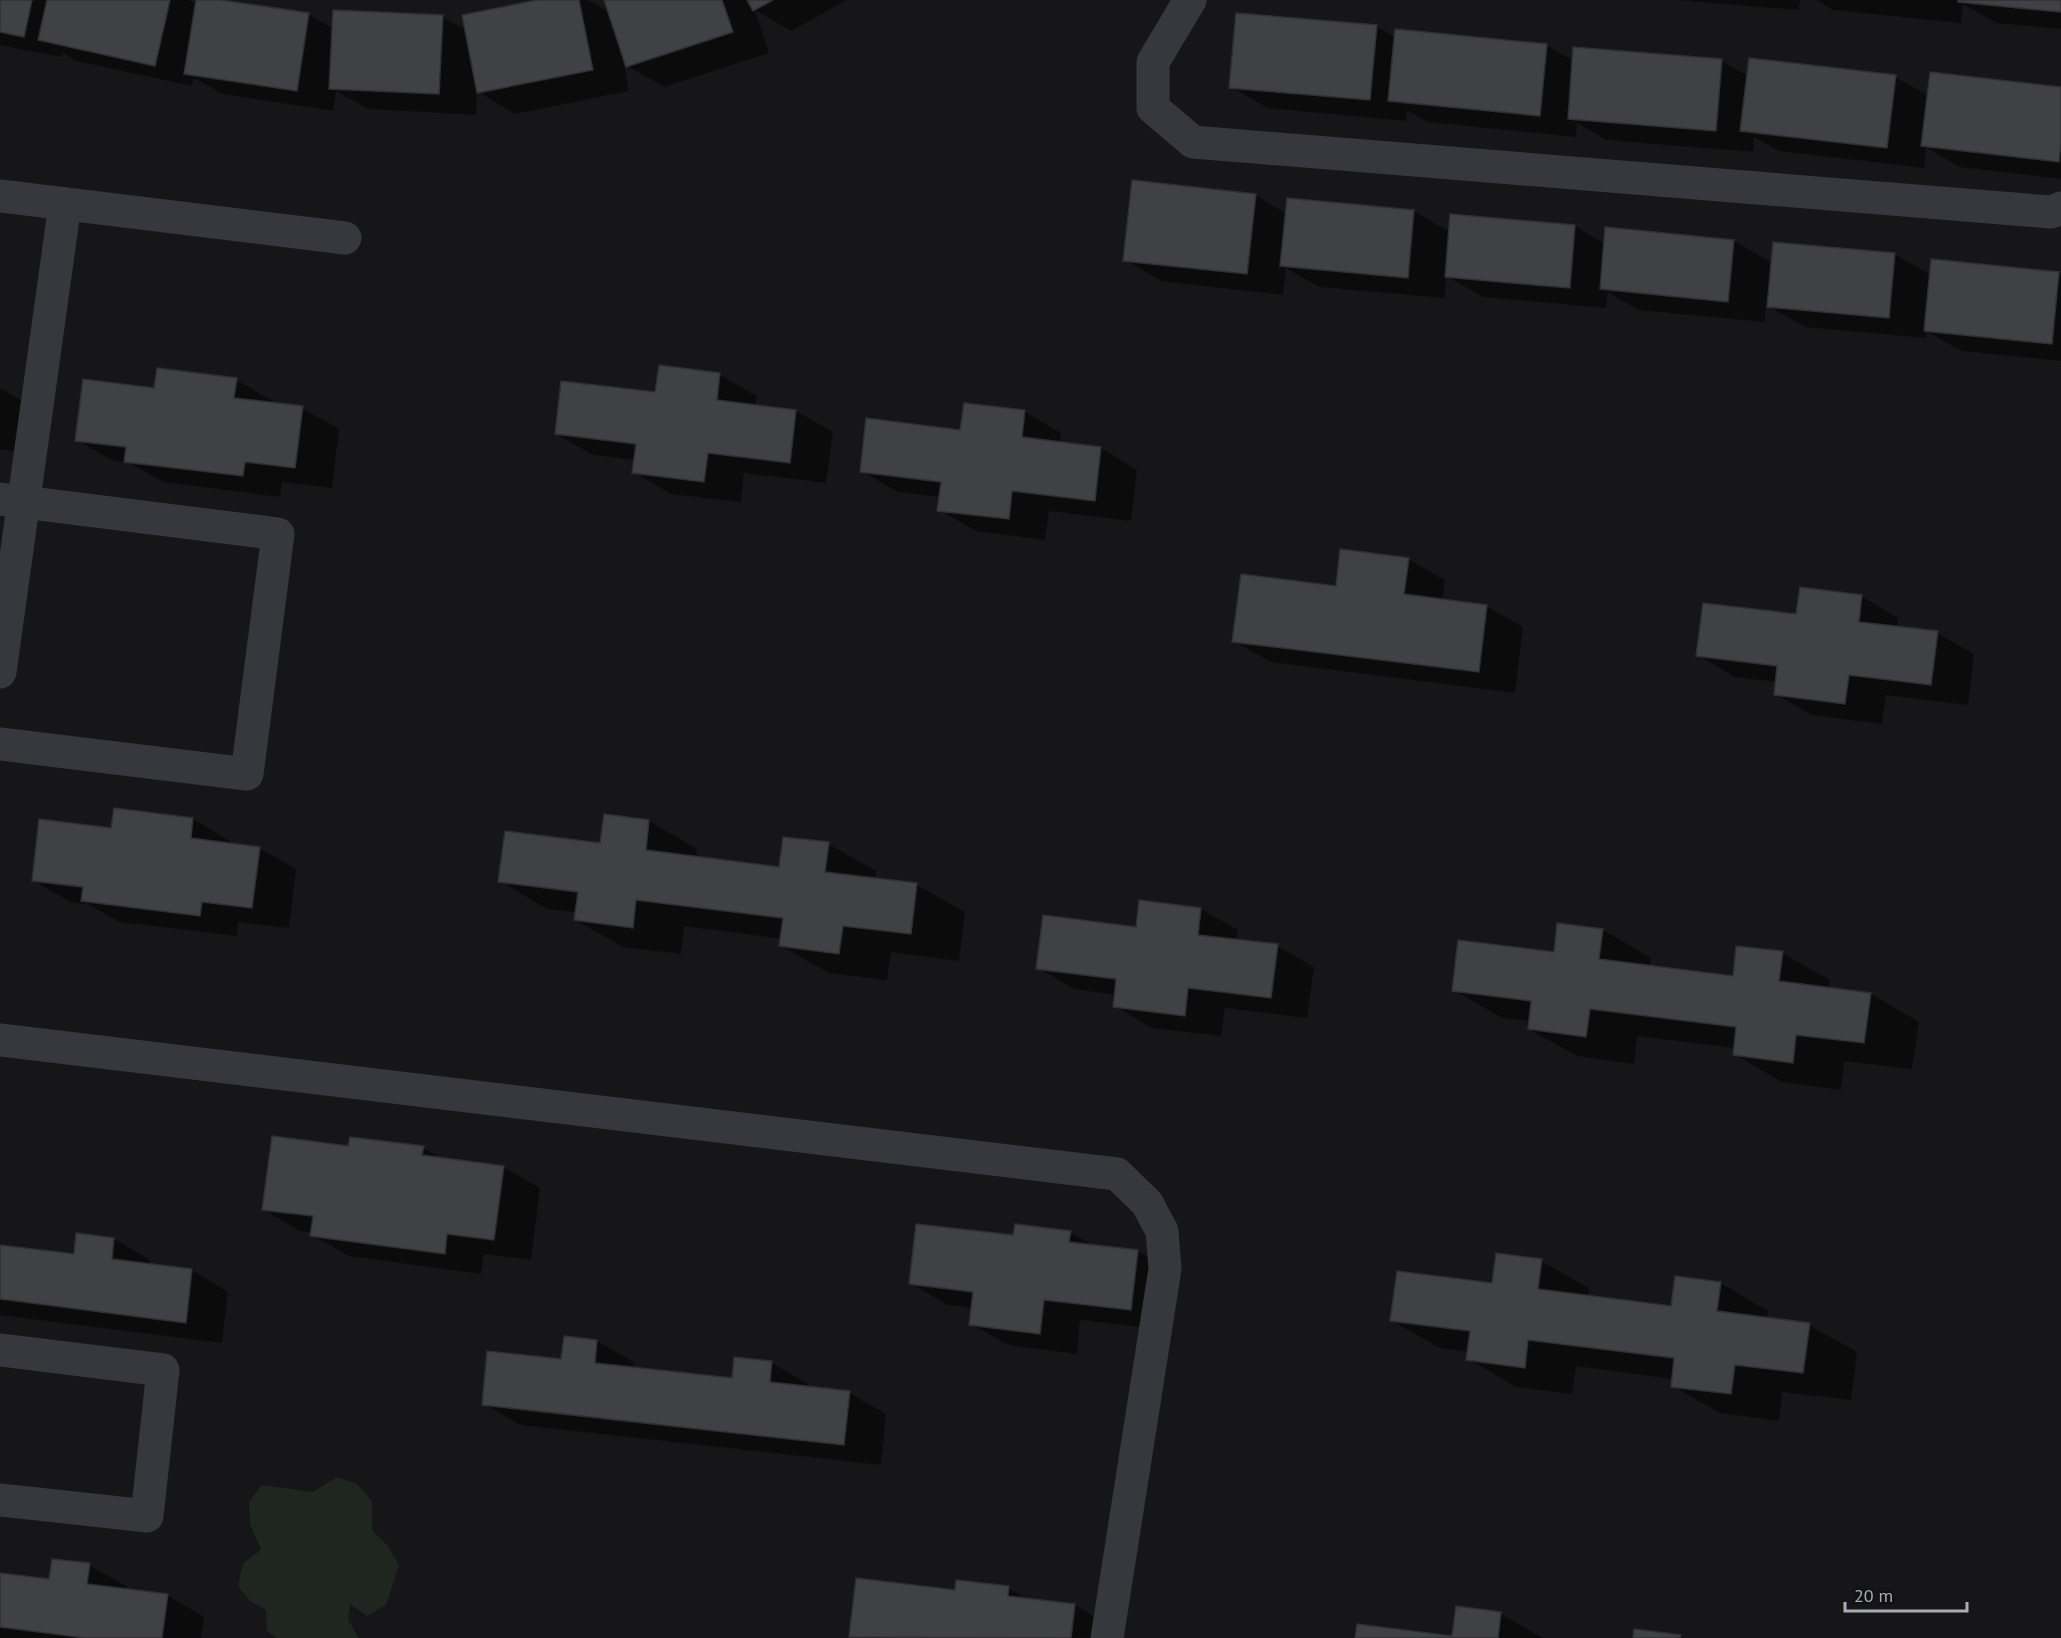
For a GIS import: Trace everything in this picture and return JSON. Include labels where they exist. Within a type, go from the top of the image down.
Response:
[{"type":"street","points":[[1190,0],[1153,62],[1152,108],[1193,142],[2051,212],[2061,208]]},
{"type":"street","points":[[0,196],[345,238]]},
{"type":"street","points":[[1,657],[12,500],[64,204]]},
{"type":"street","points":[[0,744],[247,774],[278,534],[12,500]]},
{"type":"street","points":[[0,1040],[1117,1174],[1147,1203],[1162,1232],[1165,1269],[1107,1638]]},
{"type":"street","points":[[0,1350],[163,1370],[147,1516],[0,1500]]},
{"type":"shaded area","points":[[337,1477],[357,1484],[372,1501],[372,1530],[387,1545],[399,1565],[386,1605],[367,1616],[350,1604],[348,1620],[359,1638],[277,1638],[267,1631],[266,1610],[250,1601],[238,1586],[243,1564],[261,1549],[250,1524],[249,1501],[262,1485],[313,1492]]},
{"type":"building","points":[[0,0],[32,0],[24,37],[0,32]]},
{"type":"building","points":[[47,0],[170,0],[155,66],[38,40]]},
{"type":"building","points":[[196,0],[221,0],[309,13],[297,91],[184,74]]},
{"type":"building","points":[[537,0],[579,0],[593,70],[477,93],[462,15]]},
{"type":"building","points":[[604,0],[722,0],[733,32],[626,67]]},
{"type":"building","points":[[747,0],[773,0],[753,11]]},
{"type":"building","points":[[1958,0],[2061,0],[2061,12],[1958,2]]},
{"type":"building","points":[[333,10],[443,15],[439,94],[329,89]]},
{"type":"building","points":[[1236,13],[1377,25],[1370,100],[1229,88]]},
{"type":"building","points":[[1395,29],[1547,44],[1540,116],[1388,101]]},
{"type":"building","points":[[1573,47],[1722,59],[1716,131],[1568,119]]},
{"type":"building","points":[[1749,58],[1896,75],[1887,148],[1740,131]]},
{"type":"building","points":[[1930,72],[2061,87],[2059,162],[1921,146]]},
{"type":"building","points":[[1132,180],[1256,194],[1247,274],[1123,261]]},
{"type":"building","points":[[1287,198],[1414,210],[1408,278],[1280,266]]},
{"type":"building","points":[[1450,214],[1575,225],[1570,288],[1445,277]]},
{"type":"building","points":[[1605,227],[1734,240],[1728,302],[1600,289]]},
{"type":"building","points":[[1773,242],[1895,253],[1889,318],[1767,307]]},
{"type":"building","points":[[1931,259],[2059,272],[2052,344],[1924,331]]},
{"type":"building","points":[[659,365],[720,373],[717,400],[796,410],[790,463],[708,453],[704,482],[632,473],[636,444],[555,434],[561,381],[655,392]]},
{"type":"building","points":[[157,368],[237,378],[234,398],[303,406],[295,468],[245,462],[243,476],[124,462],[126,447],[75,441],[83,379],[154,388]]},
{"type":"building","points":[[964,403],[1025,410],[1022,437],[1101,447],[1095,501],[1012,491],[1009,519],[937,511],[941,482],[860,472],[866,418],[960,430]]},
{"type":"building","points":[[1340,549],[1409,558],[1404,594],[1487,605],[1479,672],[1232,642],[1241,574],[1336,586]]},
{"type":"building","points":[[1800,587],[1862,595],[1859,622],[1938,631],[1931,685],[1849,675],[1845,704],[1774,695],[1777,666],[1696,656],[1703,603],[1796,614]]},
{"type":"building","points":[[114,808],[193,818],[191,838],[260,847],[252,908],[202,902],[200,916],[81,901],[83,887],[32,881],[39,819],[111,828]]},
{"type":"building","points":[[604,814],[649,820],[646,850],[779,867],[783,837],[829,842],[825,872],[917,883],[911,934],[843,926],[839,954],[779,946],[783,918],[636,900],[633,928],[574,920],[578,892],[498,882],[505,831],[600,843]]},
{"type":"building","points":[[1139,900],[1201,908],[1198,935],[1278,944],[1271,998],[1188,988],[1185,1016],[1113,1007],[1116,979],[1036,969],[1043,915],[1136,927]]},
{"type":"building","points":[[1557,923],[1603,929],[1599,959],[1733,976],[1736,946],[1783,951],[1779,981],[1871,993],[1864,1043],[1796,1035],[1793,1063],[1733,1055],[1736,1027],[1590,1009],[1586,1037],[1528,1029],[1531,1001],[1452,991],[1458,940],[1554,952]]},
{"type":"building","points":[[272,1136],[348,1146],[350,1137],[424,1146],[422,1155],[504,1166],[494,1240],[447,1234],[445,1254],[310,1236],[313,1216],[262,1210]]},
{"type":"building","points":[[916,1224],[1013,1235],[1015,1224],[1071,1231],[1069,1242],[1138,1250],[1131,1310],[1044,1300],[1040,1334],[969,1325],[973,1292],[909,1284]]},
{"type":"building","points":[[76,1233],[114,1238],[112,1259],[192,1269],[186,1323],[0,1299],[0,1245],[74,1254]]},
{"type":"building","points":[[1496,1253],[1542,1259],[1538,1289],[1671,1306],[1675,1276],[1721,1282],[1717,1311],[1810,1323],[1803,1373],[1735,1365],[1731,1394],[1671,1387],[1674,1358],[1528,1340],[1525,1368],[1466,1360],[1470,1331],[1390,1321],[1397,1271],[1492,1283]]},
{"type":"building","points":[[564,1336],[597,1340],[595,1363],[732,1378],[734,1357],[772,1361],[770,1382],[850,1391],[844,1445],[482,1405],[487,1351],[561,1359]]},
{"type":"building","points":[[52,1559],[90,1563],[87,1584],[168,1594],[162,1638],[85,1638],[0,1627],[0,1573],[49,1579]]},
{"type":"building","points":[[856,1578],[955,1590],[956,1580],[1009,1586],[1008,1596],[1075,1604],[1071,1638],[849,1637]]},
{"type":"building","points":[[1456,1606],[1501,1612],[1498,1638],[1355,1638],[1357,1624],[1452,1636]]},
{"type":"building","points":[[1634,1629],[1681,1635],[1680,1638],[1633,1638]]}]
